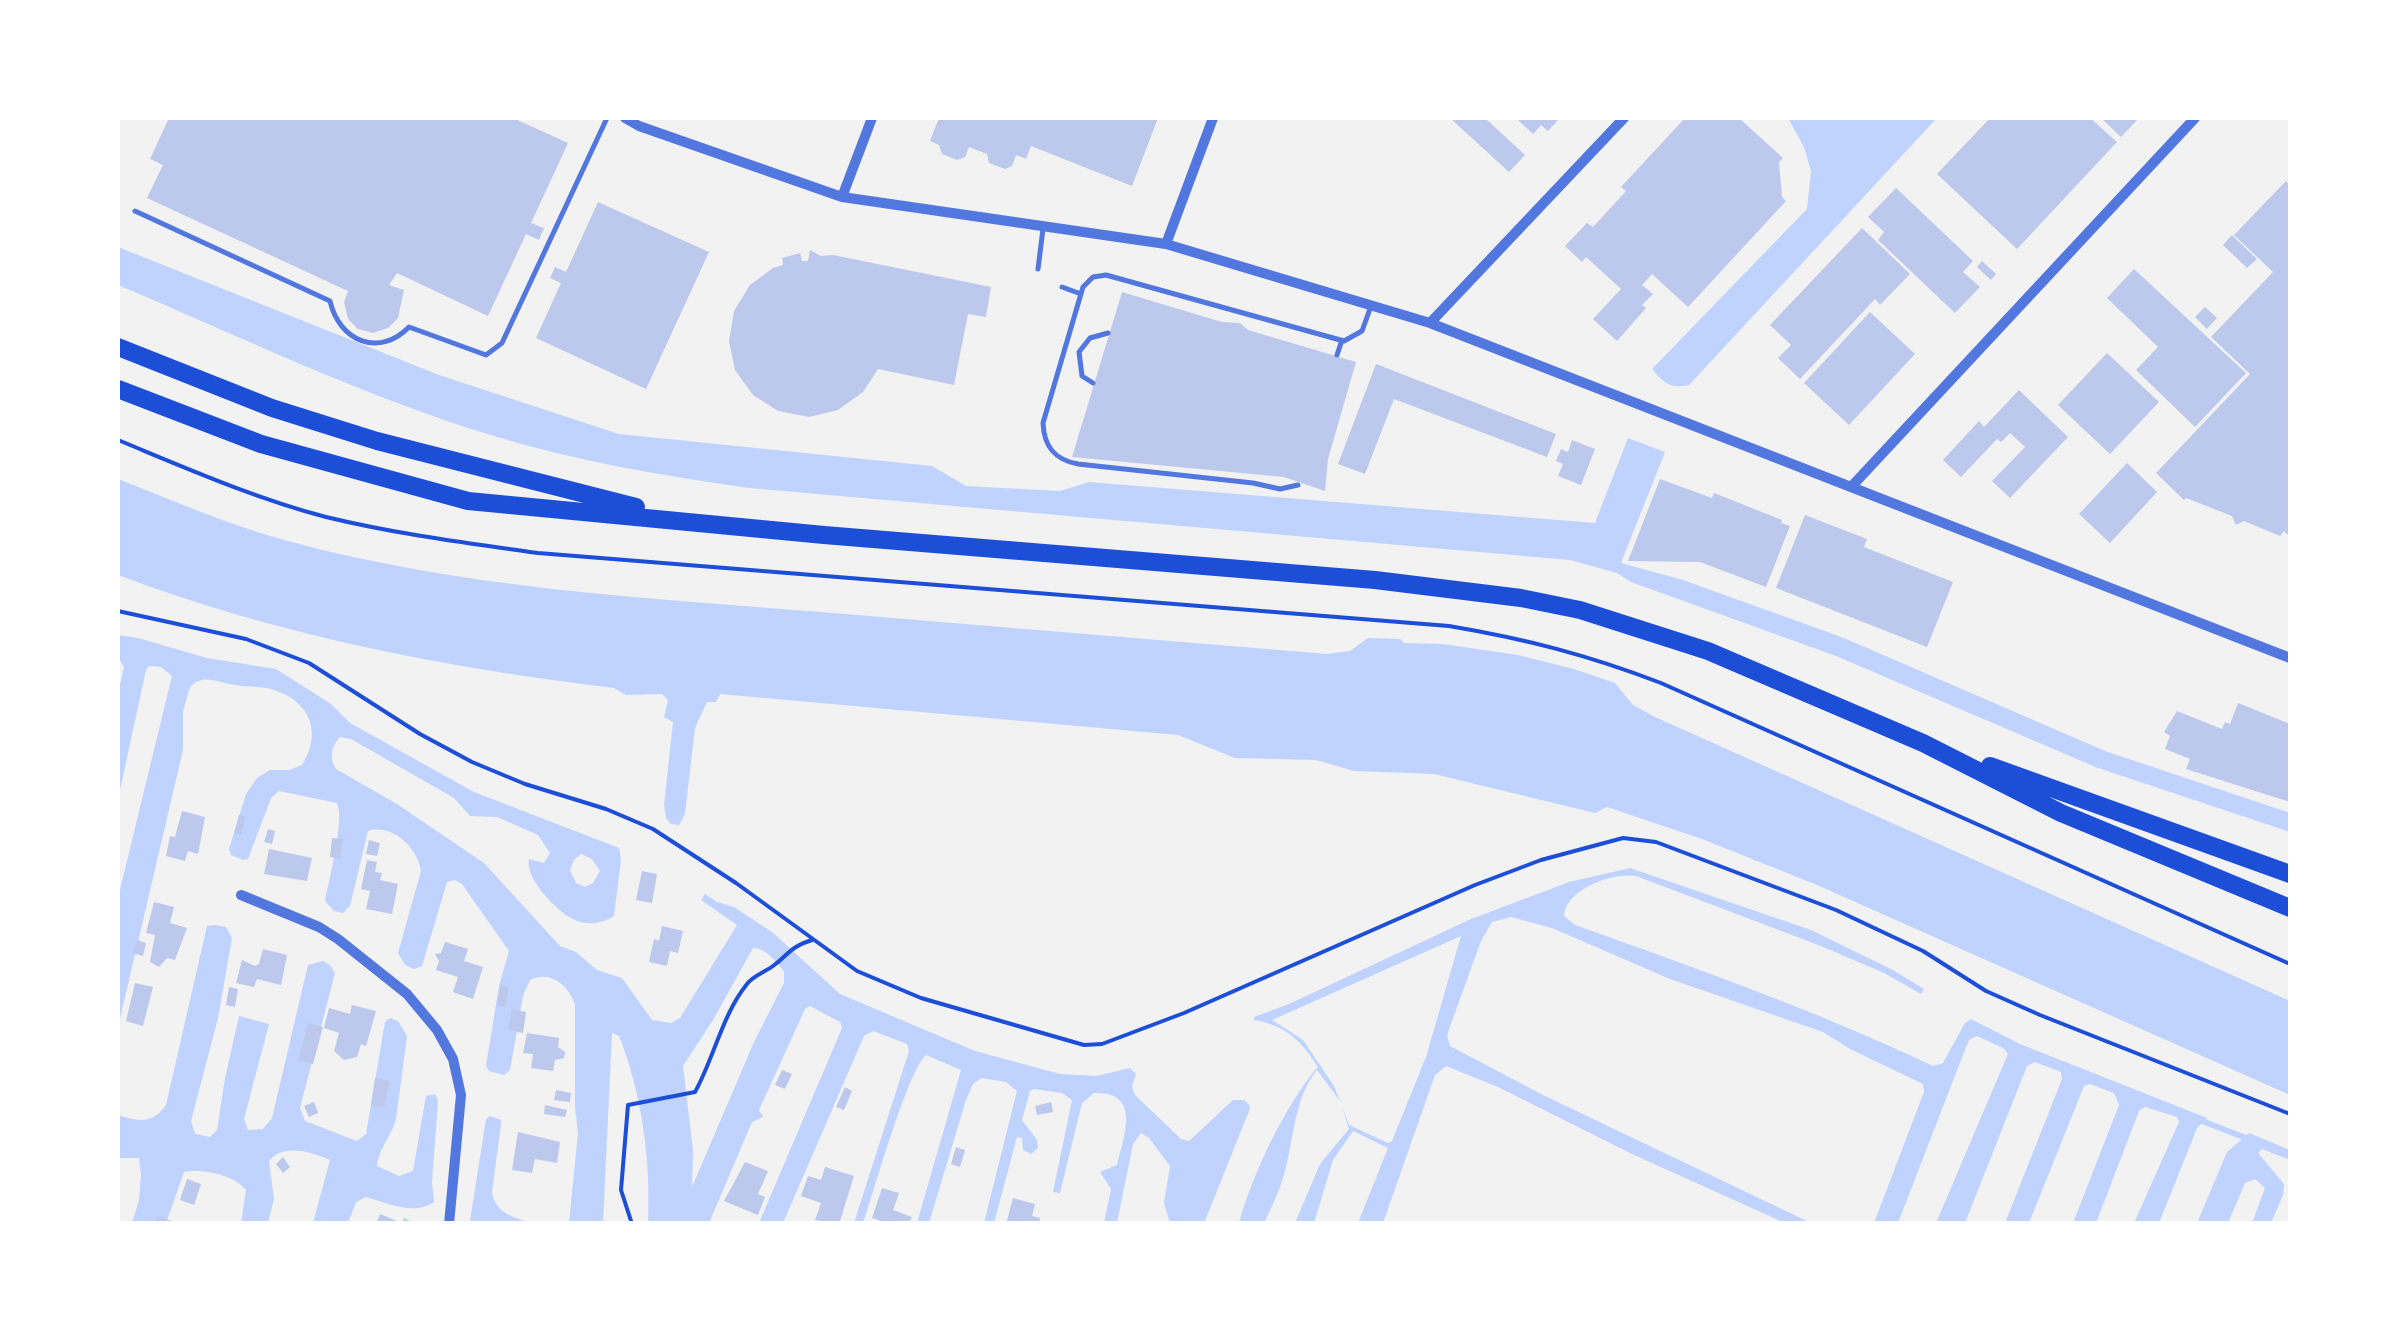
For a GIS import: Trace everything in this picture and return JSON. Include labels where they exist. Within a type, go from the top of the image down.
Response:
[{"type":"main road","points":[[118,347],[272,408],[376,441],[690,520]]},
{"type":"main road","points":[[118,389],[261,444],[444,496],[824,535],[1375,580],[1521,598],[1580,610],[1691,644],[1923,743],[2290,874]]},
{"type":"main road","points":[[1923,743],[2061,813],[2290,908]]},
{"type":"street","points":[[625,118],[842,196],[1166,244],[1430,324],[2285,656],[2290,642]]},
{"type":"street","points":[[842,196],[872,118]]},
{"type":"street","points":[[1166,244],[1213,118]]},
{"type":"street","points":[[1430,324],[1624,118]]},
{"type":"street","points":[[1852,486],[2195,118]]},
{"type":"street","points":[[241,895],[319,927],[338,939],[406,994],[437,1030],[453,1058],[462,1095],[450,1224]]},
{"type":"lane","points":[[135,211],[330,301],[345,332],[361,341],[378,344],[396,340],[409,327],[486,355],[502,343],[607,118]]},
{"type":"lane","points":[[1038,269],[1043,226]]},
{"type":"lane","points":[[1298,484],[1280,489],[1078,464],[1056,456],[1043,436],[1043,423],[1081,294],[1093,276],[1106,276],[1342,340],[1362,331],[1371,306]]},
{"type":"lane","points":[[1062,288],[1081,294]]},
{"type":"lane","points":[[1093,383],[1082,376],[1079,352],[1090,338],[1108,333]]},
{"type":"lane","points":[[1337,356],[1342,340]]},
{"type":"path","points":[[118,440],[207,478],[325,516],[448,542],[1448,626],[1537,642],[1595,658],[1661,683],[2290,964]]},
{"type":"path","points":[[118,611],[246,639],[309,664],[472,762],[525,784],[606,809],[653,830],[711,865],[858,972],[921,998],[1068,1042],[1102,1044],[1257,982],[1475,885],[1559,855],[1634,837],[1836,910],[1923,951],[1986,991],[2290,1114]]},
{"type":"path","points":[[632,1224],[621,1190],[628,1105],[690,1095],[705,1074],[708,1058],[748,981],[776,964],[792,946],[812,940]]},
{"type":"water","points":[[1788,118],[1937,118],[1689,385],[1668,384],[1652,369],[1807,209],[1811,171],[1804,147]]},
{"type":"water","points":[[118,247],[439,375],[619,434],[932,466],[966,486],[1060,491],[1089,482],[1595,523],[1628,438],[1665,452],[1621,563],[1683,580],[1844,638],[2105,751],[2290,813],[2290,832],[2098,768],[1836,656],[1631,582],[1617,573],[1570,560],[749,488],[620,467],[525,445],[351,385],[118,285]]},
{"type":"water","points":[[118,479],[288,541],[419,570],[553,589],[1327,654],[1350,651],[1368,638],[1400,639],[1404,643],[1443,644],[1518,655],[1574,669],[1615,683],[1633,705],[1655,717],[2290,1001],[2290,1095],[1817,885],[1702,839],[1607,807],[1595,813],[1434,774],[1354,771],[1316,760],[1235,758],[1178,735],[720,694],[716,702],[707,702],[695,728],[685,814],[679,825],[671,824],[664,805],[673,722],[664,717],[668,700],[662,694],[626,695],[614,688],[362,646],[239,615],[118,575]]},
{"type":"water","points":[[118,635],[207,658],[276,669],[331,704],[350,723],[474,792],[619,848],[614,916],[595,923],[580,922],[552,903],[532,876],[529,859],[544,863],[550,853],[538,835],[497,817],[470,816],[454,798],[351,739],[340,737],[333,749],[336,769],[397,804],[484,863],[560,946],[576,952],[597,970],[622,978],[652,1020],[671,1023],[680,1018],[737,925],[701,900],[705,894],[772,932],[840,994],[975,1051],[1060,1074],[1096,1076],[1130,1068],[1136,1074],[1132,1086],[1135,1095],[1181,1139],[1189,1141],[1233,1100],[1244,1100],[1249,1111],[1205,1221],[1170,1223],[1164,1203],[1170,1166],[1141,1133],[1133,1144],[1117,1223],[1104,1223],[1111,1189],[1100,1172],[1117,1165],[1126,1117],[1119,1099],[1109,1094],[1094,1093],[1082,1103],[1060,1193],[1053,1192],[1072,1100],[1062,1093],[1034,1089],[1030,1091],[1022,1120],[1037,1140],[1038,1148],[1031,1154],[1023,1150],[1022,1138],[1017,1137],[994,1223],[984,1223],[1017,1091],[1006,1082],[981,1078],[973,1084],[966,1100],[929,1223],[917,1223],[961,1070],[926,1055],[901,1107],[863,1223],[854,1223],[909,1051],[907,1044],[873,1031],[864,1036],[783,1223],[759,1223],[842,1028],[840,1022],[810,1006],[805,1009],[759,1110],[763,1117],[752,1122],[709,1223],[648,1223],[648,1176],[639,1104],[619,1036],[612,1033],[603,1223],[569,1223],[578,1133],[572,997],[551,978],[530,980],[523,996],[510,1070],[504,1075],[489,1071],[486,1066],[499,986],[509,951],[462,884],[455,880],[447,882],[422,966],[414,969],[405,965],[398,953],[421,871],[415,854],[395,834],[368,831],[350,906],[343,913],[334,911],[325,901],[338,835],[337,803],[279,791],[271,798],[248,859],[231,855],[229,849],[246,794],[257,778],[270,770],[302,765],[312,739],[308,716],[301,706],[266,688],[205,679],[190,687],[183,711],[183,750],[118,1027],[118,898],[172,676],[161,667],[149,666],[146,670],[118,799],[118,694],[124,667],[118,657]],"holes":[[[581,854],[592,859],[600,871],[593,883],[585,887],[576,883],[570,870]],[[753,948],[778,964],[784,971],[784,983],[754,1042],[692,1187],[693,1150],[683,1066]]]},
{"type":"water","points":[[1630,868],[1811,930],[1893,970],[1924,989],[1921,994],[1821,946],[1636,876],[1603,880],[1581,890],[1564,916],[1575,925],[1801,1009],[1933,1066],[1943,1063],[1971,1019],[2020,1044],[2207,1118],[2197,1128],[2159,1223],[2134,1223],[2179,1122],[2177,1117],[2145,1107],[2139,1111],[2096,1223],[2073,1223],[2119,1105],[2114,1093],[2090,1084],[2084,1086],[2029,1223],[2005,1223],[2062,1079],[2061,1072],[2035,1062],[2027,1066],[1965,1223],[1936,1223],[2008,1054],[1977,1036],[1966,1047],[1898,1223],[1874,1223],[1924,1092],[1923,1084],[1823,1032],[1670,979],[1552,928],[1511,917],[1492,922],[1481,941],[1447,1035],[1450,1046],[1545,1096],[1811,1223],[1785,1223],[1446,1066],[1435,1075],[1383,1223],[1358,1223],[1388,1148],[1353,1131],[1333,1160],[1314,1223],[1295,1223],[1320,1164],[1349,1129],[1341,1105],[1349,1125],[1388,1143],[1392,1141],[1426,1057],[1461,936],[1272,1020],[1303,1040],[1340,1100],[1317,1070],[1303,1094],[1283,1178],[1264,1223],[1239,1223],[1271,1141],[1318,1067],[1292,1036],[1254,1017],[1471,919],[1569,882]]},
{"type":"water","points":[[207,926],[226,927],[232,938],[218,1018],[191,1121],[195,1134],[210,1137],[217,1130],[239,1016],[269,1024],[244,1119],[248,1130],[263,1129],[272,1118],[308,965],[323,961],[335,973],[300,1108],[305,1121],[357,1141],[366,1134],[385,1022],[390,1018],[398,1021],[407,1036],[396,1119],[377,1166],[399,1176],[413,1171],[426,1096],[435,1094],[438,1101],[434,1202],[409,1208],[366,1197],[356,1202],[348,1223],[313,1223],[330,1160],[290,1151],[269,1161],[274,1199],[268,1223],[241,1223],[246,1190],[234,1180],[191,1171],[184,1172],[166,1223],[132,1223],[139,1200],[139,1158],[118,1158],[118,1115],[145,1120],[156,1116],[166,1105]]},
{"type":"water","points":[[490,1116],[501,1120],[494,1199],[506,1213],[531,1223],[470,1221],[486,1119]]},
{"type":"water","points":[[2249,1133],[2290,1150],[2290,1160],[2262,1149],[2258,1153],[2284,1184],[2271,1223],[2252,1223],[2265,1188],[2255,1179],[2245,1183],[2228,1223],[2197,1223],[2227,1152]]},
{"type":"building","points":[[169,118],[513,118],[568,143],[531,223],[544,228],[539,240],[526,234],[488,316],[397,273],[389,285],[404,290],[398,318],[388,328],[373,333],[358,329],[348,319],[344,302],[348,291],[147,198],[163,165],[150,159]]},
{"type":"building","points":[[939,118],[1158,118],[1132,186],[1031,146],[1026,159],[1016,155],[1012,166],[1005,169],[989,163],[987,154],[969,147],[965,157],[957,160],[942,154],[939,145],[930,141]]},
{"type":"building","points":[[1450,118],[1485,118],[1525,155],[1509,172]]},
{"type":"building","points":[[1516,118],[1560,118],[1548,131],[1541,125],[1533,134]]},
{"type":"building","points":[[1685,118],[1739,118],[1783,158],[1779,162],[1782,197],[1786,201],[1688,307],[1652,274],[1642,285],[1653,294],[1642,305],[1646,308],[1617,341],[1593,319],[1621,289],[1586,257],[1582,262],[1565,246],[1587,223],[1593,227],[1626,191],[1621,187]]},
{"type":"building","points":[[1990,118],[2090,118],[2117,142],[2017,249],[1937,174]]},
{"type":"building","points":[[2101,118],[2139,118],[2121,137]]},
{"type":"building","points":[[2286,181],[2290,186],[2290,537],[2284,531],[2280,536],[2244,521],[2236,525],[2232,516],[2184,500],[2156,473],[2250,374],[2211,337],[2273,272],[2234,235]]},
{"type":"building","points":[[1896,188],[1973,261],[1963,272],[1980,287],[1955,313],[1878,240],[1884,232],[1868,217]]},
{"type":"building","points":[[598,202],[709,252],[646,389],[536,338],[561,283],[550,278],[555,267],[566,272]]},
{"type":"building","points":[[1862,228],[1910,274],[1880,305],[1875,299],[1800,379],[1778,358],[1791,345],[1770,325]]},
{"type":"building","points":[[2232,235],[2257,259],[2247,268],[2223,245]]},
{"type":"building","points":[[810,250],[821,256],[833,255],[991,287],[986,317],[968,314],[954,385],[878,369],[863,392],[838,410],[809,417],[778,411],[753,395],[735,370],[729,341],[734,311],[750,285],[783,265],[782,258],[800,253],[802,261],[808,261]]},
{"type":"building","points":[[1982,261],[1996,274],[1991,280],[1977,267]]},
{"type":"building","points":[[2134,269],[2246,373],[2195,427],[2136,370],[2158,347],[2107,298]]},
{"type":"building","points":[[1122,292],[1222,322],[1240,323],[1248,330],[1356,362],[1328,459],[1325,491],[1284,477],[1072,457]]},
{"type":"building","points":[[2205,307],[2217,318],[2207,329],[2195,317]]},
{"type":"building","points":[[1870,312],[1915,354],[1849,425],[1804,383]]},
{"type":"building","points":[[2107,353],[2159,402],[2110,454],[2058,405]]},
{"type":"building","points":[[1376,364],[1556,434],[1547,457],[1394,399],[1365,474],[1338,464]]},
{"type":"building","points":[[2019,390],[2068,437],[2010,498],[1992,481],[2025,447],[2010,433],[2001,442],[1997,439],[1961,477],[1943,460],[1979,421],[1984,427]]},
{"type":"building","points":[[1572,440],[1595,449],[1581,485],[1558,476],[1563,464],[1556,461],[1561,449],[1568,452]]},
{"type":"building","points":[[2127,463],[2157,492],[2110,543],[2079,514]]},
{"type":"building","points":[[1660,479],[1712,498],[1714,493],[1790,526],[1766,587],[1700,562],[1628,561]]},
{"type":"building","points":[[1805,515],[1867,539],[1864,547],[1953,582],[1927,647],[1776,588]]},
{"type":"building","points":[[2238,703],[2290,724],[2290,802],[2186,769],[2190,759],[2165,749],[2170,736],[2164,732],[2177,711],[2222,729],[2225,722],[2230,724]]},
{"type":"building","points":[[182,811],[205,817],[198,854],[188,851],[185,861],[166,856]]},
{"type":"building","points":[[239,815],[246,817],[241,835],[234,833]]},
{"type":"building","points":[[268,829],[275,831],[272,844],[264,842]]},
{"type":"building","points":[[332,838],[343,839],[340,859],[330,857]]},
{"type":"building","points":[[369,840],[380,843],[377,856],[366,854]]},
{"type":"building","points":[[269,849],[312,858],[307,881],[264,874]]},
{"type":"building","points":[[367,860],[377,862],[375,872],[382,873],[380,880],[398,884],[392,914],[366,909],[370,891],[361,889]]},
{"type":"building","points":[[642,871],[657,874],[652,903],[636,900]]},
{"type":"building","points":[[154,902],[174,907],[170,923],[187,928],[175,960],[167,958],[159,967],[150,962],[155,935],[146,933]]},
{"type":"building","points":[[662,926],[683,931],[678,953],[670,951],[667,966],[649,962],[654,939],[659,941]]},
{"type":"building","points":[[137,940],[146,943],[143,956],[133,953]]},
{"type":"building","points":[[445,942],[468,949],[464,961],[483,967],[473,999],[453,992],[458,977],[436,970],[439,961],[435,954],[441,953]]},
{"type":"building","points":[[263,949],[287,955],[281,985],[257,979],[254,987],[236,983],[242,960],[259,964]]},
{"type":"building","points":[[135,983],[153,987],[143,1026],[126,1021]]},
{"type":"building","points":[[501,985],[509,987],[505,1007],[497,1005]]},
{"type":"building","points":[[229,987],[238,989],[235,1007],[226,1005]]},
{"type":"building","points":[[352,1005],[376,1011],[366,1046],[361,1044],[357,1057],[344,1060],[334,1051],[339,1033],[324,1028],[329,1008],[350,1014]]},
{"type":"building","points":[[512,1009],[526,1012],[523,1033],[508,1030]]},
{"type":"building","points":[[308,1023],[323,1027],[313,1064],[298,1060]]},
{"type":"building","points":[[527,1033],[559,1038],[558,1047],[565,1052],[564,1058],[555,1060],[553,1071],[531,1068],[533,1054],[523,1053]]},
{"type":"building","points":[[782,1070],[792,1074],[785,1089],[775,1085]]},
{"type":"building","points":[[375,1078],[389,1081],[384,1108],[371,1105]]},
{"type":"building","points":[[845,1087],[852,1091],[844,1110],[836,1107]]},
{"type":"building","points":[[556,1090],[571,1093],[570,1102],[554,1100]]},
{"type":"building","points":[[314,1102],[318,1113],[309,1117],[304,1106]]},
{"type":"building","points":[[1051,1102],[1053,1112],[1037,1115],[1035,1106]]},
{"type":"building","points":[[545,1105],[567,1110],[565,1117],[544,1114]]},
{"type":"building","points":[[518,1132],[560,1142],[557,1163],[535,1159],[532,1173],[512,1170]]},
{"type":"building","points":[[956,1147],[965,1150],[960,1167],[951,1164]]},
{"type":"building","points":[[283,1157],[290,1167],[283,1173],[276,1164]]},
{"type":"building","points":[[745,1162],[768,1171],[758,1194],[765,1197],[758,1215],[724,1201]]},
{"type":"building","points":[[825,1167],[854,1176],[839,1224],[815,1220],[821,1203],[801,1196],[808,1176],[821,1180]]},
{"type":"building","points":[[187,1179],[201,1184],[194,1205],[180,1200]]},
{"type":"building","points":[[882,1188],[899,1193],[893,1210],[912,1217],[909,1224],[880,1224],[872,1218]]},
{"type":"building","points":[[1013,1198],[1035,1204],[1032,1216],[1040,1218],[1039,1224],[1006,1224]]},
{"type":"building","points":[[380,1214],[402,1223],[404,1218],[416,1224],[376,1224]]},
{"type":"building","points":[[157,1216],[178,1223],[178,1224],[155,1224]]},
{"type":"waterway","points":[[2197,1119],[2251,1140]]}]
